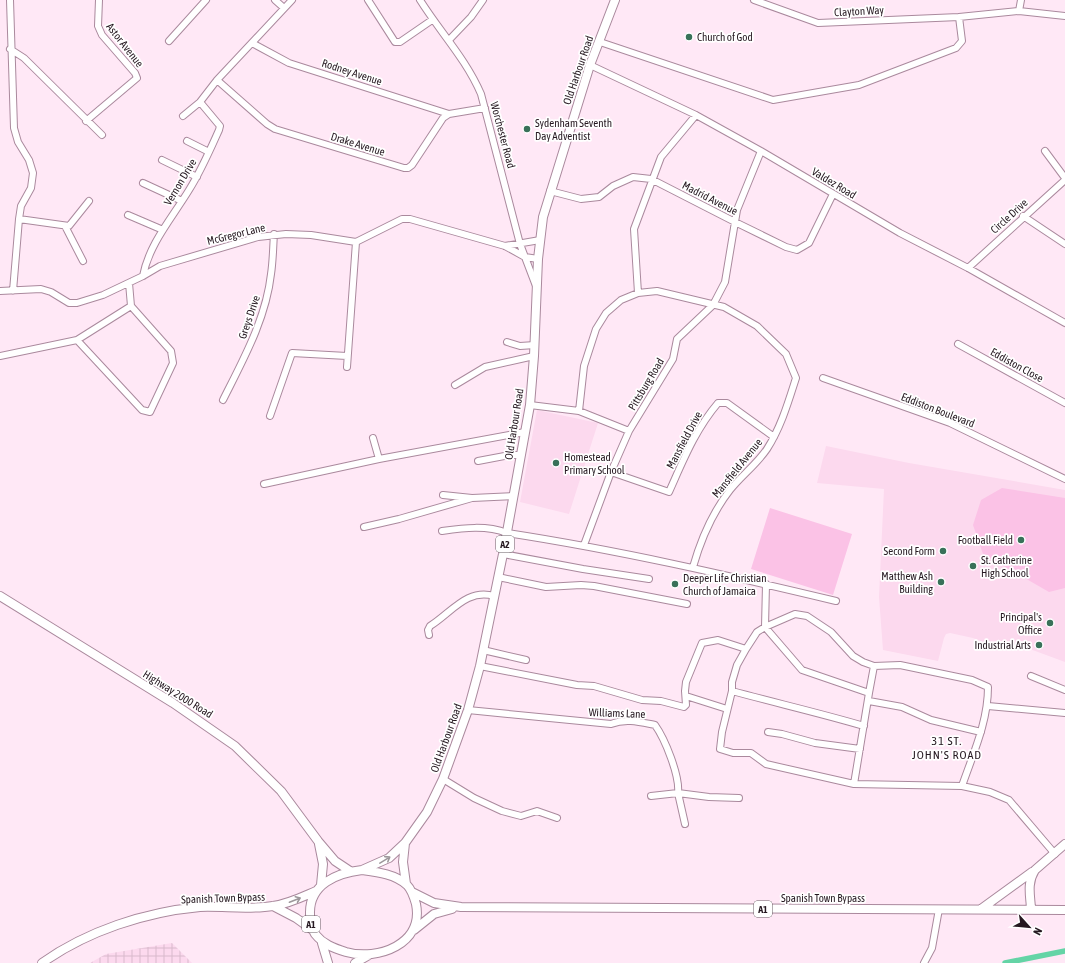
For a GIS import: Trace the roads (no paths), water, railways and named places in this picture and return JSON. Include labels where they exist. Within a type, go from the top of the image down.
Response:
[{"type":"main road","name":"Old Harbour Road","points":[[362,870],[384,862],[405,843],[427,812],[443,779],[468,710],[480,666],[503,554],[530,405],[535,345],[538,260],[543,217],[590,65],[615,0]]},
{"type":"main road","name":"Highway 2000 Road","points":[[0,596],[173,703],[236,746],[282,791],[318,841],[335,861],[350,871]]},
{"type":"main road","name":"Highway 2000 Road","points":[[318,841],[323,864],[318,888]]},
{"type":"main road","name":"Old Harbour Road","points":[[405,843],[403,862],[406,884]]},
{"type":"main road","points":[[981,910],[1035,870],[1065,844]]},
{"type":"main road","name":"A1","points":[[362,870],[386,874],[406,884],[412,892],[417,918],[414,930],[407,939],[395,947],[370,954],[350,953],[322,943],[314,931],[310,912],[318,888],[332,878],[350,871],[362,870]]},
{"type":"main road","points":[[1031,908],[1028,886],[1029,880],[1035,870]]},
{"type":"main road","name":"Spanish Town Bypass","points":[[42,963],[92,935],[140,917],[201,907],[273,906],[297,900],[318,888]]},
{"type":"main road","name":"Spanish Town Bypass","points":[[412,892],[434,903],[461,908],[981,910],[1031,908],[1065,910]]},
{"type":"main road","name":"Spanish Town Bypass","points":[[273,906],[296,918],[314,931]]},
{"type":"main road","name":"Spanish Town Bypass","points":[[414,930],[434,914],[461,908]]},
{"type":"main road","points":[[322,943],[328,963]]},
{"type":"main road","points":[[355,963],[370,954]]},
{"type":"street","points":[[10,0],[10,50],[14,128],[18,142],[29,160],[33,173],[30,188],[21,206],[13,291]]},
{"type":"street","name":"Astor Avenue","points":[[86,121],[138,78],[102,35],[98,26],[99,0]]},
{"type":"street","points":[[169,41],[206,0]]},
{"type":"street","points":[[275,0],[284,8]]},
{"type":"street","points":[[183,116],[200,102],[217,80],[292,0]]},
{"type":"street","points":[[368,0],[395,42],[400,42],[432,20]]},
{"type":"street","name":"Worchester Road","points":[[420,0],[432,20],[473,75],[482,94],[520,244],[537,289]]},
{"type":"street","points":[[448,40],[471,17],[483,0]]},
{"type":"street","name":"Clayton Way","points":[[754,0],[818,23],[959,17],[1019,11],[1065,16]]},
{"type":"street","points":[[1019,11],[1021,0]]},
{"type":"street","points":[[600,42],[773,100],[859,85],[956,48],[962,41],[959,17]]},
{"type":"street","name":"Rodney Avenue","points":[[252,42],[289,63],[449,114]]},
{"type":"street","points":[[10,50],[24,58],[102,136]]},
{"type":"street","name":"Valdez Road","points":[[590,65],[696,115],[761,151],[900,233],[968,268],[1065,323]]},
{"type":"street","name":"Drake Avenue","points":[[217,80],[267,124],[275,129],[404,168],[408,168],[412,165],[443,118],[449,114]]},
{"type":"street","name":"Vernon Drive","points":[[144,276],[145,265],[152,249],[197,177],[220,126],[200,102]]},
{"type":"street","points":[[449,114],[485,108]]},
{"type":"street","points":[[638,293],[634,229],[661,157],[696,115]]},
{"type":"street","points":[[187,141],[209,152]]},
{"type":"street","name":"Pittsburg Road","points":[[584,545],[611,472],[629,431],[668,369],[673,359],[677,339],[713,306],[725,282],[735,222],[747,184],[761,151]]},
{"type":"street","points":[[1045,151],[1065,179]]},
{"type":"street","points":[[162,160],[197,177]]},
{"type":"street","name":"Madrid Avenue","points":[[550,191],[581,198],[599,197],[613,186],[633,177],[652,179],[786,247],[797,250],[809,242],[833,194]]},
{"type":"street","name":"Circle Drive","points":[[968,268],[1065,179]]},
{"type":"street","points":[[143,183],[182,201]]},
{"type":"street","points":[[19,219],[69,226],[89,201]]},
{"type":"street","points":[[128,214],[163,230]]},
{"type":"street","points":[[1023,216],[1065,244]]},
{"type":"street","points":[[346,367],[356,242],[395,222],[410,219],[505,246],[525,257],[538,260]]},
{"type":"street","points":[[65,226],[83,261]]},
{"type":"street","name":"McGregor Lane","points":[[0,291],[41,289],[51,292],[69,303],[77,303],[103,295],[144,276],[160,266],[258,237],[274,234],[311,235],[347,242],[356,242]]},
{"type":"street","name":"Greys Drive","points":[[223,400],[244,359],[261,318],[271,275],[274,234]]},
{"type":"street","points":[[505,246],[540,240]]},
{"type":"street","points":[[77,340],[142,410],[150,412],[173,363],[173,356],[171,351],[131,306],[129,283]]},
{"type":"street","name":"Mansfield Avenue","points":[[579,411],[584,366],[596,329],[606,313],[621,300],[638,293],[656,291],[713,306],[724,307],[757,326],[786,354],[796,378],[780,425],[766,450],[730,490],[715,513],[702,538],[693,567]]},
{"type":"street","points":[[0,356],[77,340],[131,306]]},
{"type":"street","points":[[507,342],[520,346],[535,345]]},
{"type":"street","name":"Eddiston Close","points":[[958,344],[1065,403]]},
{"type":"street","points":[[270,416],[292,353],[347,356]]},
{"type":"street","points":[[455,385],[486,367],[534,356]]},
{"type":"street","name":"Eddiston Boulevard","points":[[823,378],[950,423],[1065,479]]},
{"type":"street","name":"Mansfield Drive","points":[[611,472],[669,492],[689,447],[705,419],[718,403],[727,403],[774,437]]},
{"type":"street","points":[[530,405],[579,411],[629,431]]},
{"type":"street","points":[[264,484],[378,459],[525,432]]},
{"type":"street","points":[[373,438],[378,459]]},
{"type":"street","points":[[478,461],[510,455],[521,455]]},
{"type":"street","points":[[443,495],[472,498],[514,496]]},
{"type":"street","points":[[364,527],[399,519],[472,498]]},
{"type":"street","points":[[442,531],[469,527],[497,529],[507,533],[584,545],[693,567],[836,601]]},
{"type":"street","points":[[503,554],[649,580]]},
{"type":"street","points":[[498,577],[546,587],[581,585],[594,586],[687,604]]},
{"type":"street","points":[[766,584],[765,627],[802,670],[870,692]]},
{"type":"street","points":[[429,635],[428,630],[430,626],[474,594],[485,593],[494,596]]},
{"type":"street","points":[[962,786],[981,732],[988,706],[988,687],[972,680],[900,665],[874,666],[853,656],[831,632],[807,616],[795,614],[757,632],[746,649],[734,676],[720,749],[733,753],[751,753],[766,764],[772,766],[854,784],[962,786],[990,792],[1009,800],[1055,854]]},
{"type":"street","points":[[480,666],[577,685],[594,686],[642,700],[661,701],[684,707],[686,705],[686,696],[684,691],[686,682],[702,643],[718,640],[746,649]]},
{"type":"street","points":[[483,650],[526,660]]},
{"type":"street","points":[[854,784],[874,666]]},
{"type":"street","points":[[1031,676],[1065,690]]},
{"type":"street","points":[[732,691],[775,703],[808,709],[864,726]]},
{"type":"street","points":[[686,696],[727,709]]},
{"type":"street","points":[[869,701],[902,707],[931,720],[981,732]]},
{"type":"street","points":[[988,706],[1065,713]]},
{"type":"street","name":"Williams Lane","points":[[468,710],[611,724],[620,721],[628,721],[655,725],[664,742],[672,765],[677,781],[678,793]]},
{"type":"street","points":[[768,732],[782,734],[815,743],[860,749]]},
{"type":"street","points":[[443,779],[474,798],[510,814],[521,816],[537,811],[557,818]]},
{"type":"street","points":[[651,796],[678,793],[709,797],[739,798]]},
{"type":"street","points":[[678,793],[685,824]]},
{"type":"street","points":[[924,963],[932,948],[939,909]]},
{"type":"waterway","points":[[1005,963],[1065,951]]},
{"type":"place","name":"Church of God","points":[[689,37]]},
{"type":"place","name":"Sydenham Seventh Day Adventist","points":[[527,129]]},
{"type":"place","name":"Homestead Primary School","points":[[556,463]]},
{"type":"place","name":"Football Field","points":[[1021,540]]},
{"type":"place","name":"Second Form","points":[[943,551]]},
{"type":"place","name":"St. Catherine High School","points":[[973,566]]},
{"type":"place","name":"Matthew Ash Building","points":[[941,582]]},
{"type":"place","name":"Deeper Life Christian Church of Jamaica","points":[[675,584]]},
{"type":"place","name":"Principal's Office","points":[[1050,623]]},
{"type":"place","name":"Industrial Arts","points":[[1039,645]]},
{"type":"district","name":"31 ST. JOHN'S ROAD","points":[[947,748]]}]
